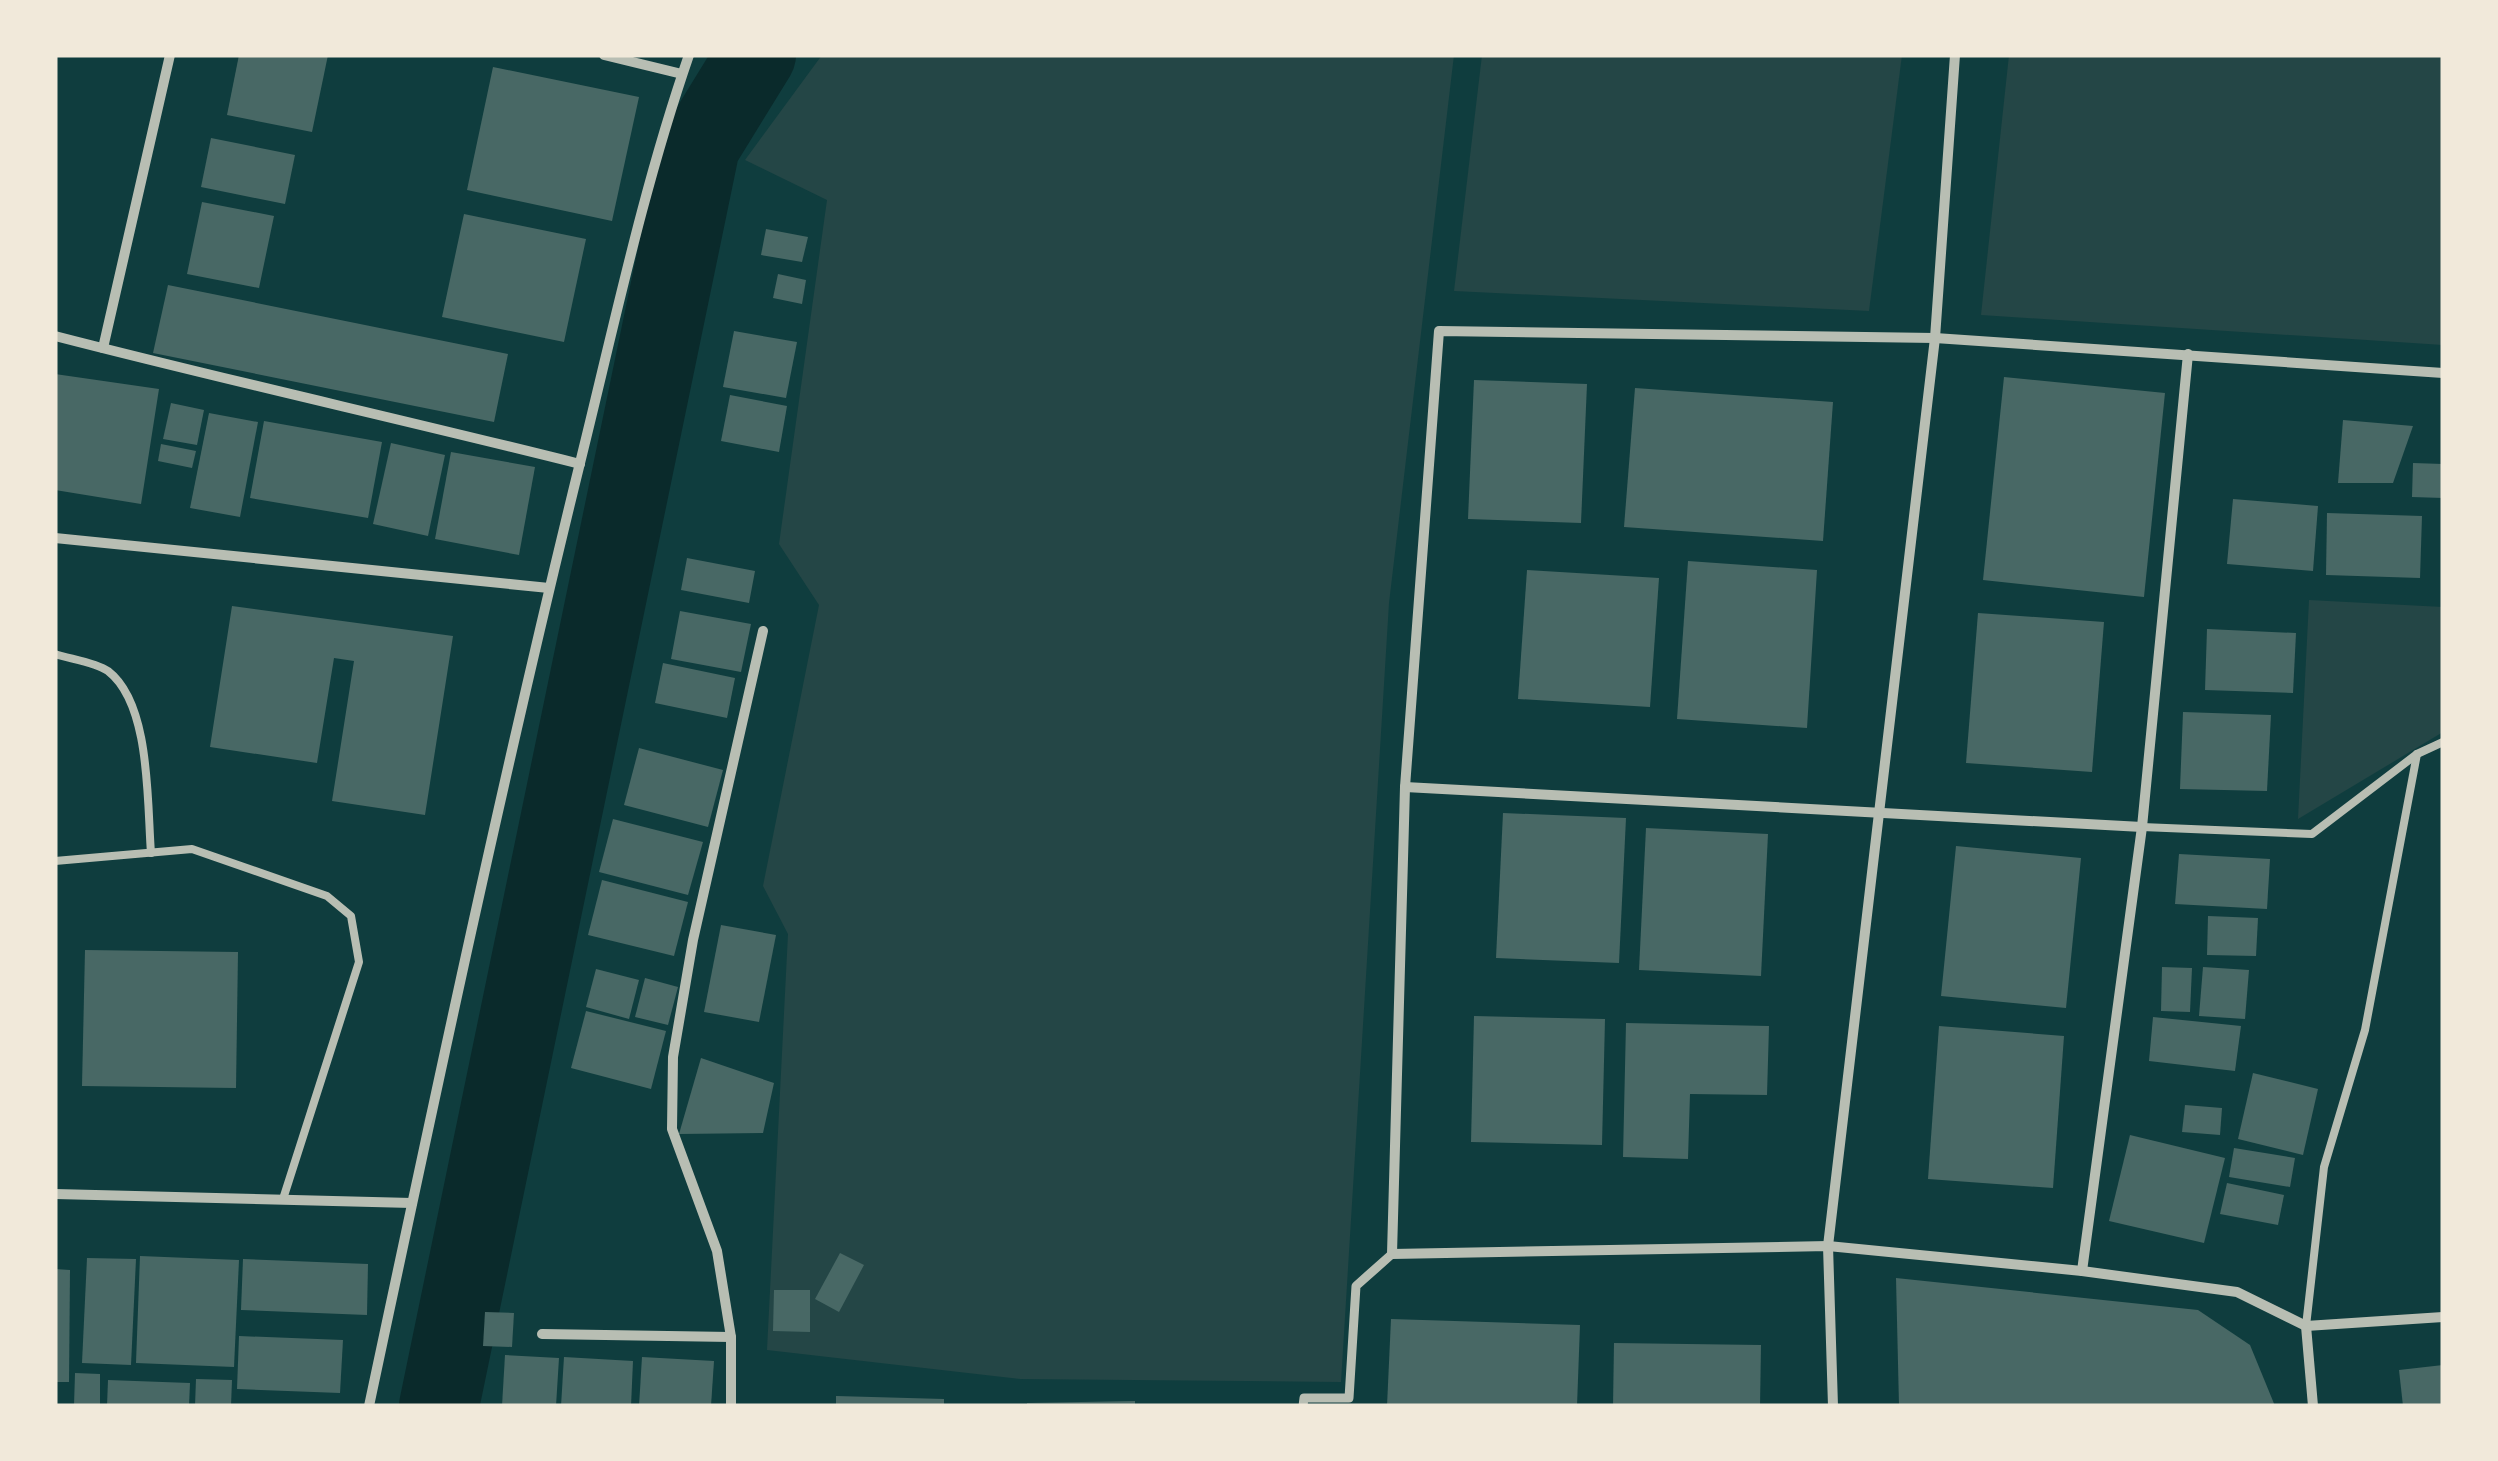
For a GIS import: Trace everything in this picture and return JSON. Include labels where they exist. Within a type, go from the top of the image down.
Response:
[{"type":"street","points":[[103,348],[170,55]]},
{"type":"street","points":[[604,55],[682,74]]},
{"type":"street","points":[[369,1406],[470,923],[549,588],[658,148],[689,55]]},
{"type":"street","points":[[1833,1406],[1828,1246],[1935,338],[1955,55]]},
{"type":"street","points":[[1392,1254],[1405,786],[1439,331],[1935,338],[2443,373]]},
{"type":"street","points":[[55,336],[580,464]]},
{"type":"street","points":[[2082,1270],[2142,828],[2188,354]]},
{"type":"street","points":[[55,538],[549,588]]},
{"type":"street","points":[[731,1406],[732,1337],[717,1251],[672,1129],[673,1057],[693,940],[763,631]]},
{"type":"street","points":[[1405,786],[2142,828]]},
{"type":"street","points":[[55,1194],[412,1203]]},
{"type":"street","points":[[1304,1406],[1304,1398],[1349,1398],[1356,1286],[1392,1254],[1828,1246],[2082,1270],[2237,1292],[2306,1326],[2443,1317]]},
{"type":"street","points":[[2306,1326],[2313,1406]]},
{"type":"street","points":[[542,1334],[732,1337]]},
{"type":"lane","points":[[55,654],[108,671],[128,700],[141,732],[151,853]]},
{"type":"lane","points":[[2142,828],[2312,834],[2417,754],[2443,742]]},
{"type":"lane","points":[[2306,1326],[2324,1167],[2366,1030],[2417,754]]},
{"type":"lane","points":[[55,861],[192,849],[327,896],[351,916],[359,962],[283,1200]]},
{"type":"shaded area","points":[[822,55],[1454,55],[1389,603],[1341,1382],[1020,1379],[767,1350],[788,934],[763,886],[819,605],[779,544],[827,200],[745,160]]},
{"type":"shaded area","points":[[1482,55],[1902,55],[1869,311],[1454,291]]},
{"type":"shaded area","points":[[2009,55],[2443,55],[2443,345],[1981,315]]},
{"type":"shaded area","points":[[2309,600],[2443,607],[2443,732],[2298,819]]},
{"type":"building","points":[[239,55],[328,55],[312,132],[227,115]]},
{"type":"building","points":[[493,67],[639,97],[612,221],[467,190]]},
{"type":"building","points":[[211,138],[295,155],[285,204],[201,187]]},
{"type":"building","points":[[202,202],[274,216],[259,288],[187,274]]},
{"type":"building","points":[[464,214],[586,239],[564,342],[442,317]]},
{"type":"building","points":[[766,229],[808,237],[802,262],[761,255]]},
{"type":"building","points":[[778,274],[806,280],[802,304],[773,298]]},
{"type":"building","points":[[168,285],[508,354],[494,422],[153,353]]},
{"type":"building","points":[[734,331],[797,342],[786,398],[723,387]]},
{"type":"building","points":[[55,374],[159,389],[141,504],[55,490]]},
{"type":"building","points":[[2004,377],[2165,393],[2144,597],[1983,580]]},
{"type":"building","points":[[1474,380],[1587,384],[1581,523],[1468,519]]},
{"type":"building","points":[[1635,388],[1833,402],[1823,541],[1624,527]]},
{"type":"building","points":[[730,395],[787,406],[779,452],[721,441]]},
{"type":"building","points":[[171,403],[204,410],[197,445],[163,439]]},
{"type":"building","points":[[209,413],[258,422],[240,517],[190,508]]},
{"type":"building","points":[[2343,420],[2413,426],[2393,483],[2338,483]]},
{"type":"building","points":[[264,421],[382,442],[368,518],[250,498]]},
{"type":"building","points":[[391,443],[445,455],[428,536],[373,524]]},
{"type":"building","points":[[161,444],[196,451],[192,468],[158,461]]},
{"type":"building","points":[[451,452],[535,467],[519,555],[435,539]]},
{"type":"building","points":[[2413,463],[2443,464],[2443,498],[2412,497]]},
{"type":"building","points":[[2233,499],[2318,506],[2313,571],[2227,564]]},
{"type":"building","points":[[2327,513],[2422,516],[2420,578],[2326,575]]},
{"type":"building","points":[[687,558],[755,571],[749,603],[681,590]]},
{"type":"building","points":[[1688,561],[1817,570],[1807,728],[1677,719]]},
{"type":"building","points":[[1527,570],[1659,578],[1650,707],[1518,699]]},
{"type":"building","points":[[232,606],[453,636],[425,815],[332,801],[354,661],[334,658],[317,763],[210,747]]},
{"type":"building","points":[[680,611],[751,624],[741,672],[671,659]]},
{"type":"building","points":[[1978,613],[2104,622],[2092,772],[1966,763]]},
{"type":"building","points":[[2207,629],[2296,633],[2293,693],[2205,690]]},
{"type":"building","points":[[663,663],[735,678],[727,718],[655,703]]},
{"type":"building","points":[[2183,712],[2271,715],[2267,791],[2180,789]]},
{"type":"building","points":[[639,748],[723,770],[708,827],[624,805]]},
{"type":"building","points":[[1503,813],[1626,818],[1619,963],[1496,958]]},
{"type":"building","points":[[613,819],[703,842],[688,895],[599,872]]},
{"type":"building","points":[[1646,828],[1768,834],[1761,976],[1639,970]]},
{"type":"building","points":[[1956,846],[2081,858],[2066,1008],[1941,996]]},
{"type":"building","points":[[2179,854],[2270,859],[2267,909],[2175,904]]},
{"type":"building","points":[[602,880],[688,902],[674,956],[588,935]]},
{"type":"building","points":[[2208,916],[2258,918],[2256,956],[2207,955]]},
{"type":"building","points":[[721,925],[776,935],[759,1022],[704,1012]]},
{"type":"building","points":[[85,950],[238,952],[236,1088],[82,1086]]},
{"type":"building","points":[[2162,967],[2192,968],[2190,1012],[2161,1011]]},
{"type":"building","points":[[2203,967],[2249,970],[2245,1019],[2199,1016]]},
{"type":"building","points":[[596,969],[639,980],[629,1019],[586,1007]]},
{"type":"building","points":[[645,978],[678,987],[668,1025],[635,1017]]},
{"type":"building","points":[[586,1011],[666,1031],[651,1089],[571,1068]]},
{"type":"building","points":[[1474,1016],[1605,1019],[1602,1145],[1471,1142]]},
{"type":"building","points":[[2153,1017],[2241,1026],[2235,1071],[2149,1061]]},
{"type":"building","points":[[1626,1023],[1769,1026],[1767,1095],[1690,1094],[1688,1159],[1623,1157]]},
{"type":"building","points":[[1939,1026],[2064,1036],[2053,1188],[1928,1179]]},
{"type":"building","points":[[701,1058],[774,1083],[763,1133],[679,1134]]},
{"type":"building","points":[[2253,1073],[2318,1089],[2303,1155],[2238,1139]]},
{"type":"building","points":[[2185,1105],[2222,1108],[2220,1135],[2182,1132]]},
{"type":"building","points":[[2130,1135],[2225,1158],[2204,1243],[2109,1221]]},
{"type":"building","points":[[2234,1148],[2295,1158],[2290,1187],[2229,1177]]},
{"type":"building","points":[[2227,1183],[2284,1195],[2278,1225],[2220,1214]]},
{"type":"building","points":[[840,1253],[864,1265],[839,1312],[815,1299]]},
{"type":"building","points":[[140,1256],[239,1260],[234,1367],[136,1363]]},
{"type":"building","points":[[87,1258],[136,1259],[131,1365],[82,1363]]},
{"type":"building","points":[[243,1259],[368,1264],[367,1315],[241,1310]]},
{"type":"building","points":[[55,1269],[70,1270],[69,1382],[55,1382]]},
{"type":"building","points":[[1896,1278],[2198,1310],[2250,1345],[2275,1406],[1899,1406]]},
{"type":"building","points":[[774,1290],[810,1290],[810,1332],[773,1331]]},
{"type":"building","points":[[485,1312],[514,1313],[512,1347],[483,1346]]},
{"type":"building","points":[[1391,1319],[1580,1325],[1577,1406],[1387,1406]]},
{"type":"building","points":[[239,1336],[343,1340],[340,1393],[237,1389]]},
{"type":"building","points":[[1614,1343],[1761,1345],[1760,1406],[1613,1406]]},
{"type":"building","points":[[505,1355],[559,1358],[556,1406],[502,1406]]},
{"type":"building","points":[[564,1357],[633,1361],[631,1406],[561,1406]]},
{"type":"building","points":[[642,1357],[714,1361],[711,1406],[639,1406]]},
{"type":"building","points":[[2443,1365],[2443,1406],[2403,1406],[2399,1370]]},
{"type":"building","points":[[75,1373],[100,1374],[100,1406],[74,1406]]},
{"type":"building","points":[[196,1379],[232,1380],[231,1406],[195,1406]]},
{"type":"building","points":[[108,1380],[190,1383],[189,1406],[107,1406]]},
{"type":"building","points":[[836,1396],[944,1399],[944,1406],[836,1406]]},
{"type":"building","points":[[1135,1401],[1135,1406],[1027,1406],[1027,1403]]},
{"type":"waterway","points":[[439,1406],[700,146],[756,55]]}]
